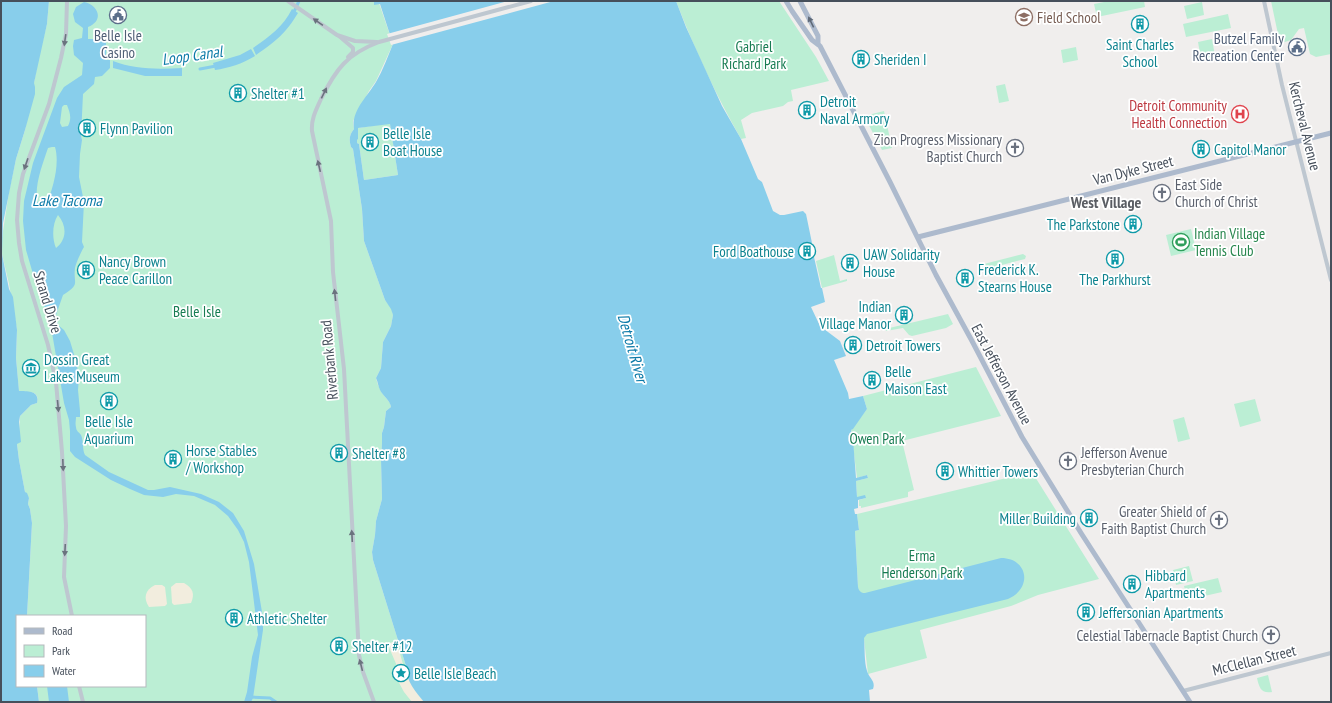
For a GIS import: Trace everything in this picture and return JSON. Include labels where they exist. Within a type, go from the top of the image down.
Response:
[{"type":"main road","points":[[783,1],[790,8]]},
{"type":"main road","name":"East Jefferson Avenue","points":[[786,1],[812,40],[818,44]]},
{"type":"main road","name":"East Jefferson Avenue","points":[[800,1],[818,36],[818,44],[890,182],[936,275],[1022,438],[1081,533],[1190,702]]},
{"type":"main road","name":"Van Dyke Street","points":[[918,238],[972,223],[1331,133]]},
{"type":"street","name":"Strand Drive","points":[[67,1],[66,34],[61,58],[49,104],[23,174],[19,193],[17,220],[22,261],[48,345],[56,382],[66,526],[64,577],[72,615]]},
{"type":"street","points":[[288,1],[350,45],[353,49],[352,53],[342,62],[340,66]]},
{"type":"street","points":[[337,35],[355,42],[378,42],[531,1]]},
{"type":"street","name":"Kercheval Avenue","points":[[1264,1],[1283,88],[1331,280]]},
{"type":"street","name":"Riverbank Road","points":[[374,702],[359,656],[344,369],[333,272],[331,221],[312,127],[312,119],[331,79],[340,66],[358,52],[378,42]]},
{"type":"street","name":"McClellan Street","points":[[1183,691],[1331,653]]},
{"type":"street","points":[[79,687],[83,702]]},
{"type":"green space","name":"Belle Isle","points":[[49,1],[374,1],[374,3],[379,3],[393,44],[376,81],[353,121],[354,129],[350,135],[362,209],[364,241],[385,300],[392,309],[393,315],[391,326],[383,342],[381,368],[376,378],[382,393],[390,403],[391,407],[386,411],[382,433],[382,499],[376,521],[372,552],[373,560],[406,666],[407,676],[412,686],[424,702],[39,702],[37,687],[146,687],[146,615],[27,615],[32,523],[28,504],[29,498],[25,492],[17,444],[20,416],[31,405],[37,403],[37,396],[32,393],[19,392],[16,358],[17,330],[1,244],[9,192],[16,159],[25,130],[39,56],[47,24]]},
{"type":"green space","name":"Gabriel Richard Park","points":[[676,1],[779,1],[816,57],[829,81],[791,90],[793,101],[788,102],[783,106],[752,113],[741,120],[746,138],[741,139],[706,71]]},
{"type":"green space","points":[[1109,1],[1144,1],[1145,7],[1097,17],[1094,4]]},
{"type":"green space","points":[[1271,1],[1331,1],[1331,54],[1316,57],[1310,54],[1304,28],[1299,29],[1291,40],[1285,42],[1279,39]]},
{"type":"green space","points":[[1202,2],[1204,15],[1187,19],[1184,6]]},
{"type":"green space","points":[[1228,14],[1231,28],[1186,37],[1183,24]]},
{"type":"green space","points":[[1212,39],[1215,56],[1201,59],[1198,42]]},
{"type":"green space","points":[[1076,47],[1078,60],[1063,63],[1061,50]]},
{"type":"green space","points":[[1005,84],[1009,101],[999,103],[996,86]]},
{"type":"green space","points":[[884,111],[892,148],[882,150],[864,116]]},
{"type":"green space","points":[[390,123],[398,175],[364,180],[359,144],[357,143],[358,128]]},
{"type":"green space","name":"Indian Village Tennis Club","points":[[1191,229],[1196,250],[1171,256],[1166,235]]},
{"type":"green space","points":[[1023,254],[1026,256],[1025,259],[983,270],[979,268],[980,265]]},
{"type":"green space","points":[[834,255],[840,281],[847,279],[847,281],[822,288],[816,261]]},
{"type":"green space","points":[[948,314],[953,324],[946,328],[912,336],[909,335],[903,328],[886,331],[885,329]]},
{"type":"green space","name":"Owen Park","points":[[976,367],[1001,416],[902,441],[914,490],[908,492],[908,497],[861,508],[861,506],[859,506],[859,500],[866,498],[857,497],[856,481],[868,478],[867,475],[857,478],[851,430],[867,409],[863,396]]},
{"type":"green space","points":[[1255,399],[1261,421],[1240,427],[1234,404]]},
{"type":"green space","points":[[1184,417],[1190,439],[1178,442],[1173,420]]},
{"type":"green space","name":"Erma Henderson Park","points":[[1032,472],[1099,579],[1038,595],[1011,606],[920,630],[927,658],[868,674],[858,587],[855,531],[859,530],[857,514]]},
{"type":"green space","points":[[1189,566],[1193,581],[1176,585],[1173,570]]},
{"type":"green space","points":[[1218,578],[1222,592],[1187,600],[1184,586]]},
{"type":"green space","points":[[1268,675],[1272,692],[1263,691],[1257,678]]},
{"type":"sand","points":[[176,583],[184,583],[191,589],[193,597],[191,603],[174,605],[172,603],[171,587]]},
{"type":"sand","points":[[155,585],[162,585],[165,587],[167,604],[165,606],[149,607],[147,604],[146,594],[149,589]]},
{"type":"sand","name":"Belle Isle Beach","points":[[392,642],[397,643],[406,675],[424,702],[412,702],[404,692],[397,679],[397,666],[388,645]]},
{"type":"water","points":[[1,1],[49,1],[47,24],[34,83],[35,94],[16,159],[3,223],[2,254],[9,289],[13,297],[17,330],[16,358],[19,391],[32,392],[37,396],[37,403],[31,405],[20,416],[19,422],[21,442],[17,444],[25,492],[29,498],[28,504],[32,523],[27,615],[16,615],[16,687],[37,687],[39,702],[1,702]]},
{"type":"water","name":"Detroit River","points":[[374,1],[676,1],[686,27],[722,106],[741,139],[758,179],[762,182],[773,211],[780,215],[803,211],[806,214],[812,243],[800,246],[802,259],[814,257],[825,302],[811,307],[820,326],[840,341],[846,356],[834,360],[848,393],[849,399],[863,396],[867,409],[851,430],[856,478],[867,475],[868,478],[856,481],[857,497],[865,495],[866,498],[858,500],[858,508],[854,509],[855,514],[857,514],[859,530],[855,531],[859,590],[865,593],[1001,558],[1010,559],[1022,568],[1024,581],[1016,594],[1008,599],[867,634],[864,638],[865,663],[867,671],[874,684],[873,689],[869,690],[870,702],[424,702],[412,686],[407,676],[406,666],[373,560],[372,552],[376,521],[382,499],[382,433],[386,411],[391,407],[380,390],[376,378],[381,368],[383,342],[391,326],[393,315],[385,300],[364,241],[362,209],[350,135],[354,129],[357,110],[379,77],[393,44],[380,4],[374,5]],"holes":[[[390,124],[398,175],[364,180],[359,144],[357,143],[358,128]]]},
{"type":"water","name":"Lake Tacoma","points":[[84,2],[93,6],[98,13],[96,21],[88,27],[88,39],[106,39],[106,60],[110,60],[110,68],[102,76],[95,77],[94,84],[83,94],[82,140],[79,177],[84,202],[82,242],[84,247],[75,268],[74,286],[63,295],[56,315],[58,325],[64,330],[70,341],[79,377],[78,390],[80,417],[76,417],[76,428],[82,438],[85,455],[109,472],[148,490],[170,487],[201,494],[219,502],[233,513],[244,531],[254,564],[263,618],[263,630],[253,698],[251,702],[244,702],[247,692],[252,657],[258,635],[249,562],[244,542],[228,516],[215,505],[194,496],[176,494],[163,497],[144,495],[111,480],[75,457],[70,451],[69,420],[64,403],[49,315],[38,291],[26,250],[23,221],[24,201],[33,163],[57,98],[64,87],[82,75],[83,63],[74,55],[73,46],[74,40],[82,38],[83,28],[75,22],[73,14],[76,7]],"holes":[[[67,105],[70,118],[68,126],[62,127],[60,123],[62,107]],[[55,147],[57,161],[51,192],[46,205],[41,205],[38,204],[37,191],[41,168],[48,148]],[[58,215],[64,228],[64,237],[56,248],[53,232]]]},
{"type":"water","points":[[292,9],[298,13],[289,26],[274,41],[256,55],[253,48],[270,36],[280,26]]},
{"type":"water","points":[[251,49],[255,56],[235,65],[215,70],[213,63],[240,55]]},
{"type":"water","points":[[113,61],[130,66],[156,69],[182,68],[182,76],[145,76],[113,68]]},
{"type":"water","points":[[47,687],[67,687],[69,702],[49,702]]},
{"type":"pier","points":[[508,1],[554,1],[391,45],[387,34]]},
{"type":"waterway","name":"Loop Canal","points":[[293,14],[299,1]]},
{"type":"waterway","name":"Loop Canal","points":[[200,69],[216,66]]},
{"type":"waterway","points":[[249,697],[270,698],[276,702]]},
{"type":"place","name":"Belle Isle Casino","points":[[118,15]]},
{"type":"place","name":"Field School","points":[[1024,17]]},
{"type":"place","name":"Saint Charles School","points":[[1140,24]]},
{"type":"place","name":"Butzel Family Recreation Center","points":[[1297,47]]},
{"type":"place","name":"Sheriden I","points":[[861,59]]},
{"type":"place","name":"Shelter #1","points":[[238,93]]},
{"type":"place","name":"Detroit Naval Armory","points":[[807,110]]},
{"type":"place","name":"Detroit Community Health Connection","points":[[1240,114]]},
{"type":"place","name":"Flynn Pavilion","points":[[87,128]]},
{"type":"place","name":"Belle Isle Boat House","points":[[370,142]]},
{"type":"place","name":"Zion Progress Missionary Baptist Church","points":[[1015,148]]},
{"type":"place","name":"Capitol Manor","points":[[1201,149]]},
{"type":"place","name":"East Side Church of Christ","points":[[1162,193]]},
{"type":"place","name":"The Parkstone","points":[[1133,224]]},
{"type":"place","name":"Indian Village Tennis Club","points":[[1181,242]]},
{"type":"place","name":"Ford Boathouse","points":[[807,251]]},
{"type":"place","name":"The Parkhurst","points":[[1115,259]]},
{"type":"place","name":"UAW Solidarity House","points":[[850,263]]},
{"type":"place","name":"Nancy Brown Peace Carillon","points":[[86,270]]},
{"type":"place","name":"Frederick K. Stearns House","points":[[965,278]]},
{"type":"place","name":"Indian Village Manor","points":[[904,315]]},
{"type":"place","name":"Detroit Towers","points":[[853,345]]},
{"type":"place","name":"Dossin Great Lakes Museum","points":[[31,368]]},
{"type":"place","name":"Belle Maison East","points":[[872,380]]},
{"type":"place","name":"Belle Isle Aquarium","points":[[109,401]]},
{"type":"place","name":"Shelter #8","points":[[339,453]]},
{"type":"place","name":"Horse Stables / Workshop","points":[[173,459]]},
{"type":"place","name":"Jefferson Avenue Presbyterian Church","points":[[1068,461]]},
{"type":"place","name":"Whittier Towers","points":[[945,471]]},
{"type":"place","name":"Miller Building","points":[[1089,518]]},
{"type":"place","name":"Greater Shield of Faith Baptist Church","points":[[1219,520]]},
{"type":"place","name":"Hibbard Apartments","points":[[1132,584]]},
{"type":"place","name":"Jeffersonian Apartments","points":[[1086,612]]},
{"type":"place","name":"Athletic Shelter","points":[[234,618]]},
{"type":"place","name":"Celestial Tabernacle Baptist Church","points":[[1271,635]]},
{"type":"place","name":"Shelter #12","points":[[339,646]]},
{"type":"place","name":"Belle Isle Beach","points":[[401,673]]},
{"type":"district","name":"West Village","points":[[1106,202]]}]
